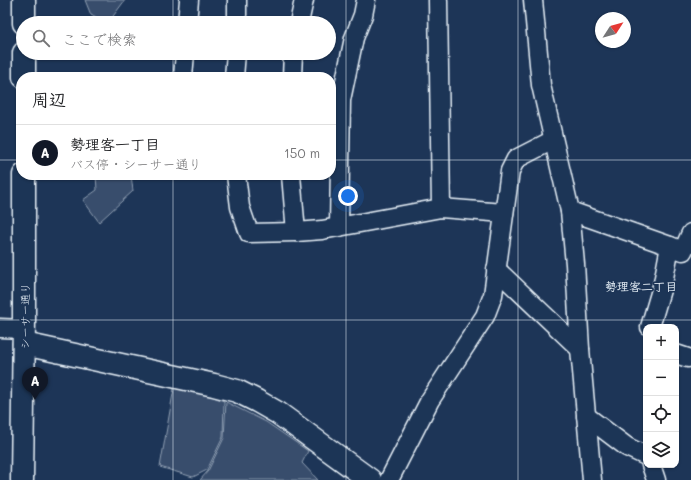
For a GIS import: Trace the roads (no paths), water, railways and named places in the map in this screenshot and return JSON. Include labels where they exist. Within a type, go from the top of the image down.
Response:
[{"type":"street","points":[[24,0],[24,16]]},
{"type":"street","points":[[187,16],[188,0]]},
{"type":"street","points":[[237,16],[238,0]]},
{"type":"street","points":[[301,16],[304,0]]},
{"type":"street","points":[[339,227],[341,100],[354,38],[363,15],[366,0]]},
{"type":"street","points":[[438,0],[442,208]]},
{"type":"street","points":[[533,0],[541,85],[570,210],[580,349],[592,480]]},
{"type":"street","points":[[24,60],[24,72]]},
{"type":"street","points":[[183,72],[184,60]]},
{"type":"street","points":[[234,72],[235,60]]},
{"type":"street","points":[[292,72],[293,60]]},
{"type":"street","points":[[389,480],[430,400],[485,316],[492,295],[510,171],[516,159],[553,140]]},
{"type":"street","name":"シーサー通り","points":[[22,480],[24,180]]},
{"type":"street","points":[[237,180],[240,207],[249,233],[322,230],[442,208],[504,213]]},
{"type":"street","points":[[291,180],[296,232]]},
{"type":"street","points":[[570,210],[681,251]]},
{"type":"street","points":[[651,324],[663,283],[691,232]]},
{"type":"street","points":[[496,269],[580,349]]},
{"type":"street","points":[[0,328],[24,337],[237,392],[278,413],[370,480]]},
{"type":"street","points":[[586,416],[627,447],[643,455]]},
{"type":"street","points":[[652,468],[656,480]]},
{"type":"place","name":"勢理客一丁目","points":[[35,400]]},
{"type":"district","name":"勢理客二丁目","points":[[641,286]]}]
